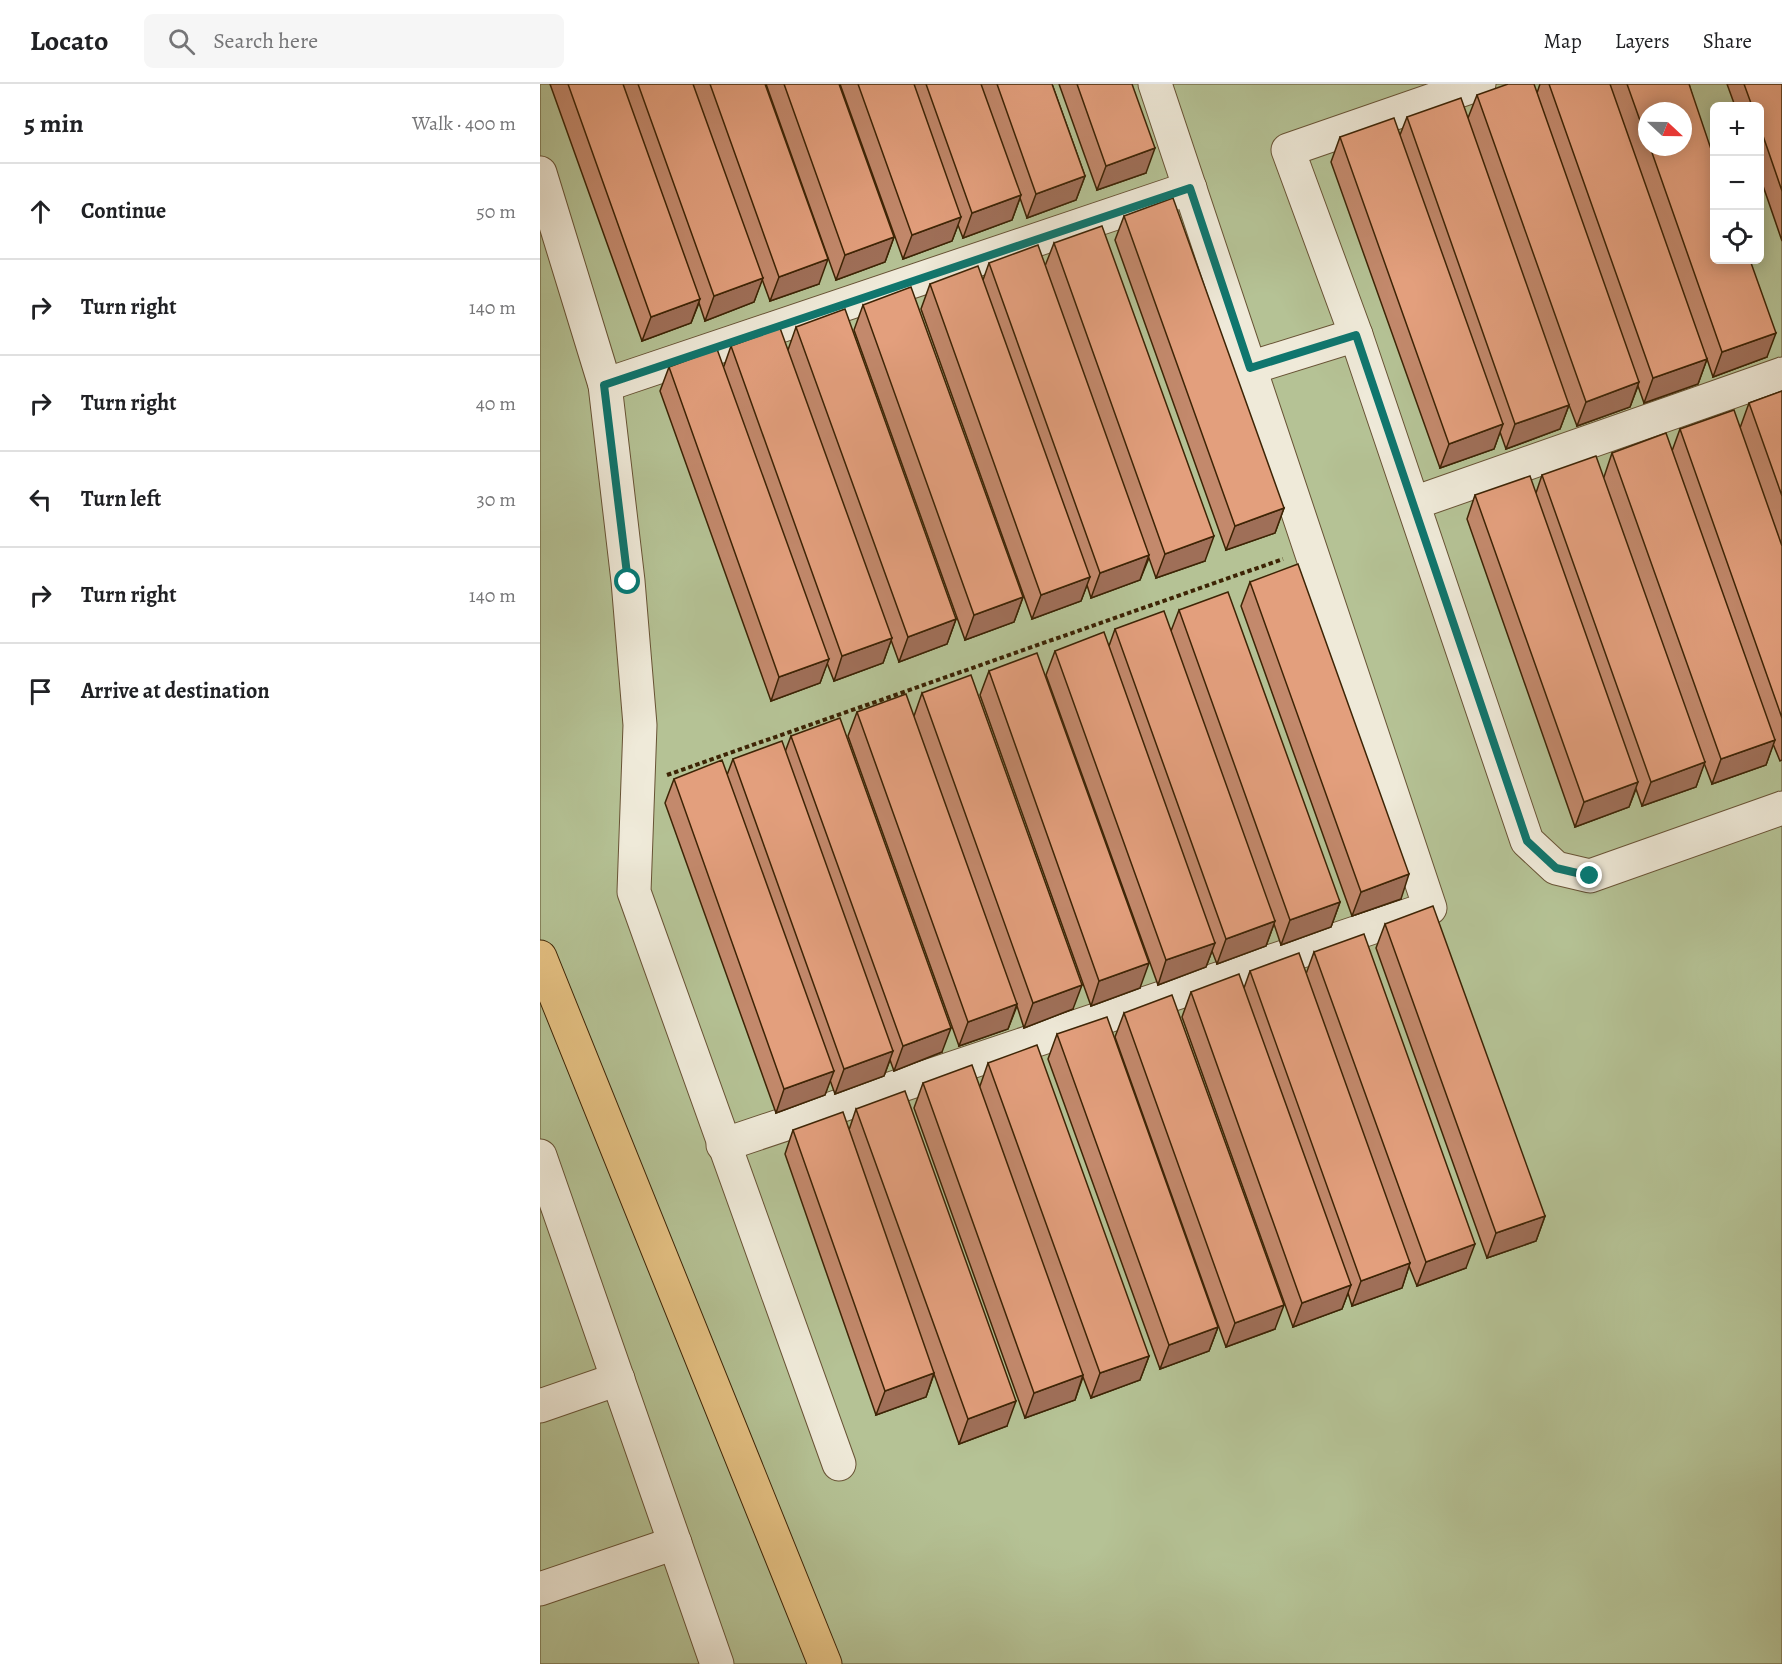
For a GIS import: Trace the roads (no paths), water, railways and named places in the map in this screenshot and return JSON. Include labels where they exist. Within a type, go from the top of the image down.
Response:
[{"type":"main road","points":[[540,957],[825,1664]]},
{"type":"street","points":[[723,1145],[1430,908],[1155,84]]},
{"type":"street","points":[[1479,84],[1288,150],[1356,335],[1527,841],[1556,868],[1590,876],[1782,808]]},
{"type":"street","points":[[540,173],[604,385],[628,582],[640,725],[634,892],[839,1464]]},
{"type":"street","points":[[604,385],[1190,188]]},
{"type":"street","points":[[1250,368],[1356,335]]},
{"type":"street","points":[[1414,503],[1782,374]]},
{"type":"street","points":[[540,1156],[551,1222],[618,1380],[717,1664]]},
{"type":"street","points":[[540,1406],[618,1380]]},
{"type":"street","points":[[540,1589],[675,1543]]}]
